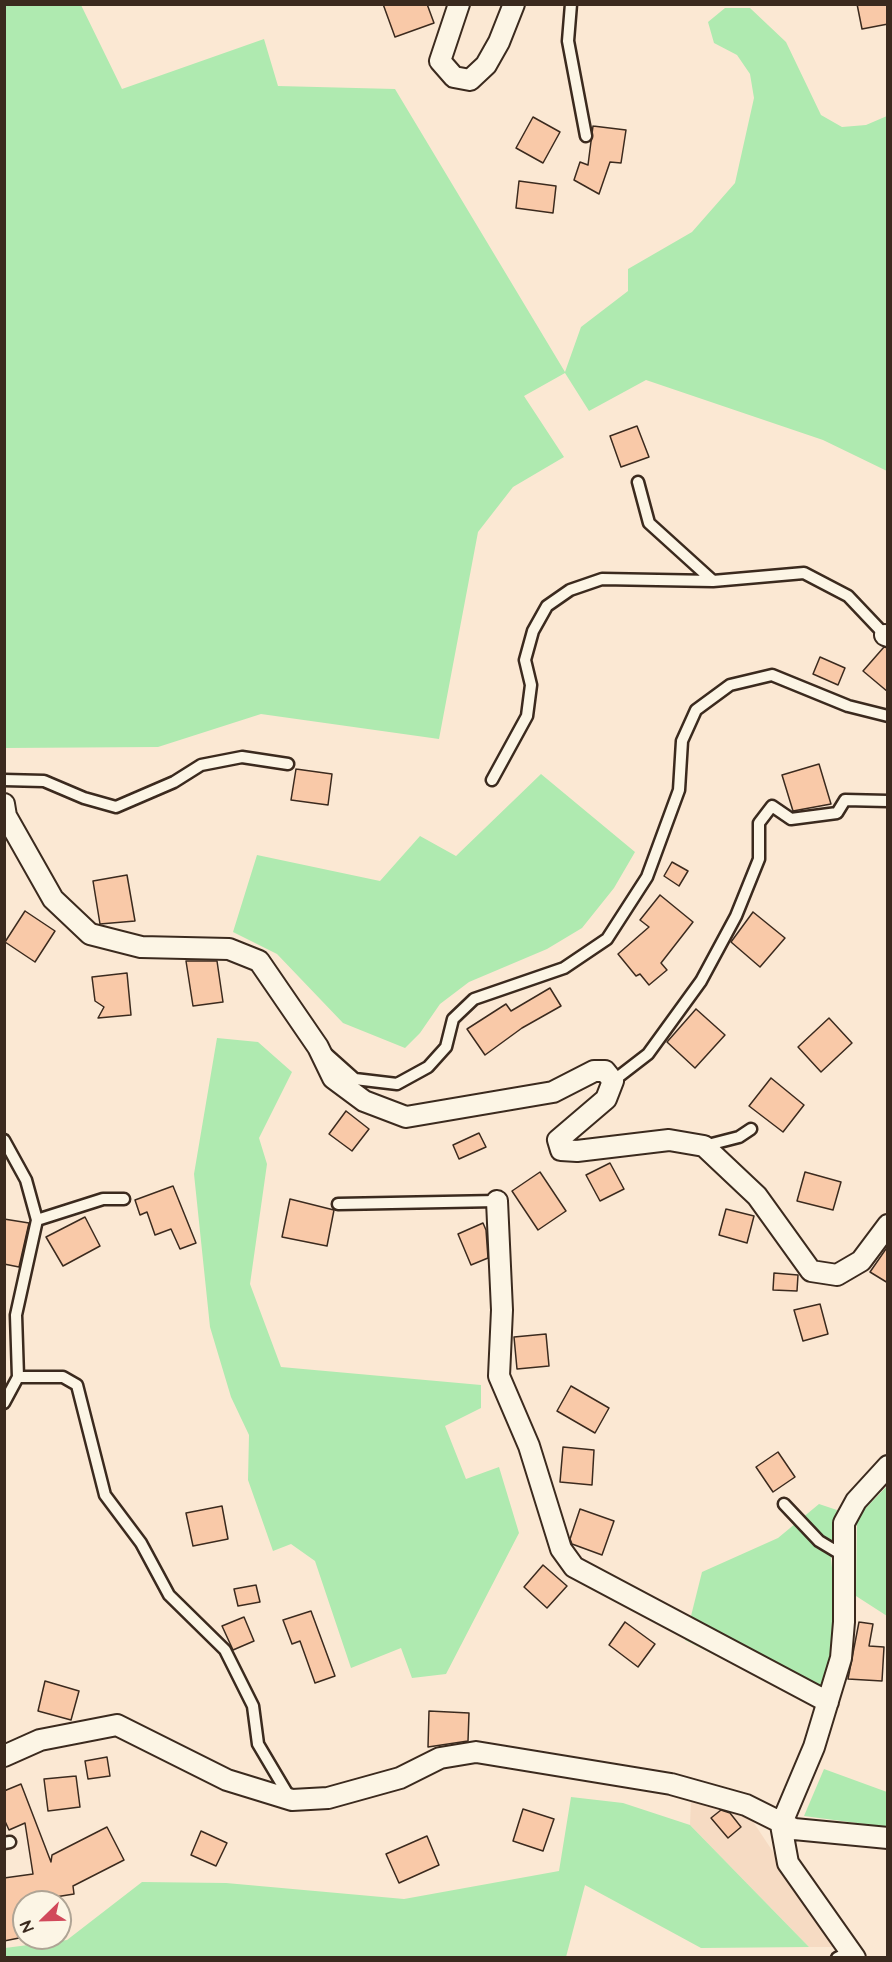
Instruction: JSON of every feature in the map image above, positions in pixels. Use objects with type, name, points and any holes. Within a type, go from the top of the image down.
[{"type":"street","points":[[459,4],[440,61],[454,77],[470,80],[486,65],[499,42],[514,4]]},
{"type":"street","points":[[4,804],[6,816],[53,899],[90,934],[141,947],[229,949],[259,961],[318,1047],[333,1078],[364,1101],[406,1117],[553,1092],[594,1071],[604,1071],[613,1082],[606,1099],[558,1140],[561,1150],[577,1151],[669,1140],[704,1146],[757,1196],[811,1270],[837,1275],[861,1261],[888,1225]]},
{"type":"street","points":[[497,1202],[502,1311],[499,1376],[529,1446],[561,1549],[574,1567],[828,1702]]},
{"type":"street","points":[[847,1956],[788,1863],[781,1825],[801,1782],[841,1658],[844,1622],[844,1523],[849,1512],[888,1466]]},
{"type":"street","points":[[4,1756],[40,1740],[117,1725],[227,1780],[292,1800],[328,1798],[400,1778],[440,1758],[476,1752],[671,1784],[746,1805],[781,1825],[794,1829],[888,1838]]},
{"type":"lane","points":[[571,4],[568,41],[586,136]]},
{"type":"lane","points":[[638,482],[649,523],[713,581]]},
{"type":"lane","points":[[492,780],[527,716],[531,685],[525,660],[532,631],[547,606],[570,590],[602,579],[713,581],[804,573],[848,596],[886,635]]},
{"type":"lane","points":[[318,1047],[355,1079],[397,1084],[428,1067],[446,1047],[453,1019],[474,999],[564,968],[606,939],[647,877],[679,790],[682,741],[696,710],[730,685],[772,675],[849,706],[888,716]]},
{"type":"lane","points":[[4,780],[44,781],[84,798],[116,807],[174,782],[201,765],[242,757],[288,764]]},
{"type":"lane","points":[[613,1082],[648,1054],[701,981],[736,916],[759,859],[759,823],[772,806],[791,819],[837,813],[845,800],[888,801]]},
{"type":"lane","points":[[704,1146],[739,1137],[751,1129]]},
{"type":"lane","points":[[4,1140],[26,1180],[37,1220],[16,1315],[18,1377],[4,1403]]},
{"type":"lane","points":[[37,1220],[103,1199],[124,1199]]},
{"type":"lane","points":[[338,1204],[497,1202]]},
{"type":"lane","points":[[18,1377],[63,1377],[77,1385],[105,1495],[141,1543],[169,1594],[225,1650],[253,1706],[258,1744],[292,1800]]},
{"type":"lane","points":[[784,1504],[819,1541],[844,1556]]},
{"type":"shaded area","points":[[691,1799],[746,1811],[836,1947],[809,1947],[690,1825]]},
{"type":"green space","points":[[5,5],[81,5],[122,89],[264,39],[278,86],[395,89],[565,372],[581,327],[628,291],[628,269],[692,232],[735,183],[754,98],[750,74],[737,55],[714,43],[708,22],[725,8],[750,8],[786,42],[821,115],[842,127],[866,125],[887,116],[887,471],[823,440],[646,380],[589,411],[565,373],[524,396],[564,457],[513,487],[478,532],[439,739],[261,714],[158,747],[5,748]]},
{"type":"green space","points":[[541,774],[635,852],[614,888],[582,928],[547,949],[469,982],[440,1004],[420,1033],[405,1048],[343,1023],[277,954],[233,932],[257,855],[380,881],[420,836],[456,856]]},
{"type":"green space","points":[[217,1038],[258,1042],[292,1072],[259,1138],[267,1164],[250,1284],[281,1367],[481,1385],[481,1408],[445,1426],[466,1479],[499,1467],[519,1533],[446,1674],[412,1678],[401,1648],[351,1668],[315,1561],[291,1544],[273,1551],[248,1480],[249,1435],[231,1397],[210,1327],[194,1174]]},
{"type":"green space","points":[[887,1486],[887,1616],[856,1596],[857,1517]]},
{"type":"green space","points":[[819,1504],[837,1510],[831,1559],[838,1621],[818,1707],[685,1640],[702,1572],[778,1538]]},
{"type":"green space","points":[[824,1769],[887,1792],[887,1827],[804,1816]]},
{"type":"green space","points":[[571,1797],[623,1803],[690,1825],[809,1947],[701,1948],[585,1885],[566,1957],[5,1957],[5,1948],[12,1947],[12,1950],[72,1950],[72,1936],[142,1882],[226,1883],[404,1899],[559,1871]]},
{"type":"building","points":[[383,4],[427,4],[434,23],[395,37]]},
{"type":"building","points":[[857,4],[888,4],[888,24],[862,29]]},
{"type":"building","points":[[533,117],[560,132],[543,163],[516,148]]},
{"type":"building","points":[[593,126],[626,130],[621,163],[610,162],[599,194],[574,180],[580,162],[588,165]]},
{"type":"building","points":[[519,181],[556,186],[553,213],[516,208]]},
{"type":"building","points":[[637,426],[649,457],[621,467],[610,436]]},
{"type":"building","points":[[884,647],[888,648],[888,692],[863,671]]},
{"type":"building","points":[[820,657],[845,668],[838,685],[813,674]]},
{"type":"building","points":[[819,764],[831,804],[793,811],[782,775]]},
{"type":"building","points":[[296,769],[332,774],[328,805],[291,800]]},
{"type":"building","points":[[672,862],[688,871],[679,886],[664,876]]},
{"type":"building","points":[[127,875],[135,921],[100,924],[93,881]]},
{"type":"building","points":[[660,895],[693,922],[661,963],[667,970],[649,985],[640,974],[636,976],[618,954],[649,927],[640,920]]},
{"type":"building","points":[[25,911],[55,931],[35,962],[5,942]]},
{"type":"building","points":[[753,912],[785,938],[760,967],[731,942]]},
{"type":"building","points":[[186,961],[217,961],[223,1002],[193,1006]]},
{"type":"building","points":[[127,973],[131,1015],[98,1018],[104,1007],[95,1001],[92,977]]},
{"type":"building","points":[[550,988],[561,1006],[522,1028],[485,1055],[467,1029],[506,1004],[511,1011]]},
{"type":"building","points":[[696,1009],[725,1035],[695,1068],[667,1042]]},
{"type":"building","points":[[829,1018],[852,1043],[821,1072],[798,1047]]},
{"type":"building","points":[[771,1078],[804,1105],[783,1132],[749,1106]]},
{"type":"building","points":[[346,1111],[369,1129],[352,1151],[329,1134]]},
{"type":"building","points":[[479,1133],[486,1147],[459,1159],[453,1145]]},
{"type":"building","points":[[610,1163],[624,1189],[600,1201],[586,1175]]},
{"type":"building","points":[[540,1172],[566,1211],[538,1230],[512,1191]]},
{"type":"building","points":[[805,1172],[841,1182],[833,1210],[797,1201]]},
{"type":"building","points":[[173,1186],[196,1243],[180,1249],[171,1229],[155,1235],[147,1212],[140,1215],[135,1200]]},
{"type":"building","points":[[290,1199],[334,1210],[327,1246],[282,1237]]},
{"type":"building","points":[[726,1209],[754,1216],[747,1243],[719,1235]]},
{"type":"building","points":[[85,1217],[100,1246],[63,1266],[46,1237]]},
{"type":"building","points":[[4,1219],[29,1223],[19,1267],[4,1264]]},
{"type":"building","points":[[483,1223],[486,1230],[488,1258],[471,1265],[458,1234]]},
{"type":"building","points":[[888,1246],[888,1283],[870,1272]]},
{"type":"building","points":[[774,1273],[798,1275],[797,1291],[773,1290]]},
{"type":"building","points":[[820,1304],[828,1334],[803,1341],[794,1310]]},
{"type":"building","points":[[546,1334],[549,1366],[517,1369],[514,1337]]},
{"type":"building","points":[[571,1386],[609,1408],[595,1433],[557,1411]]},
{"type":"building","points":[[563,1447],[594,1450],[592,1485],[560,1482]]},
{"type":"building","points":[[778,1452],[795,1477],[773,1492],[756,1467]]},
{"type":"building","points":[[222,1506],[228,1539],[193,1546],[186,1513]]},
{"type":"building","points":[[580,1509],[614,1521],[602,1555],[572,1544],[570,1539]]},
{"type":"building","points":[[543,1565],[567,1586],[547,1608],[524,1587]]},
{"type":"building","points":[[256,1585],[260,1602],[238,1606],[234,1589]]},
{"type":"building","points":[[311,1611],[335,1676],[315,1683],[300,1641],[292,1644],[283,1620]]},
{"type":"building","points":[[244,1617],[254,1641],[233,1650],[222,1626]]},
{"type":"building","points":[[625,1622],[655,1644],[638,1667],[609,1645]]},
{"type":"building","points":[[859,1622],[873,1624],[869,1646],[884,1647],[882,1681],[848,1679]]},
{"type":"building","points":[[45,1681],[79,1691],[71,1720],[38,1711]]},
{"type":"building","points":[[429,1711],[469,1713],[468,1741],[428,1747]]},
{"type":"building","points":[[107,1757],[110,1776],[88,1779],[85,1761]]},
{"type":"building","points":[[76,1776],[80,1807],[48,1811],[44,1779]]},
{"type":"building","points":[[21,1784],[51,1862],[52,1855],[107,1827],[124,1860],[73,1886],[74,1894],[72,1894],[72,1890],[12,1890],[12,1939],[4,1941],[4,1878],[33,1874],[25,1823],[9,1830],[4,1819],[4,1791]]},
{"type":"building","points":[[523,1809],[554,1819],[543,1851],[513,1841]]},
{"type":"building","points":[[721,1810],[730,1813],[741,1827],[728,1838],[711,1818]]},
{"type":"building","points":[[201,1831],[227,1843],[216,1866],[191,1855]]},
{"type":"building","points":[[427,1836],[439,1865],[399,1883],[386,1854]]}]
